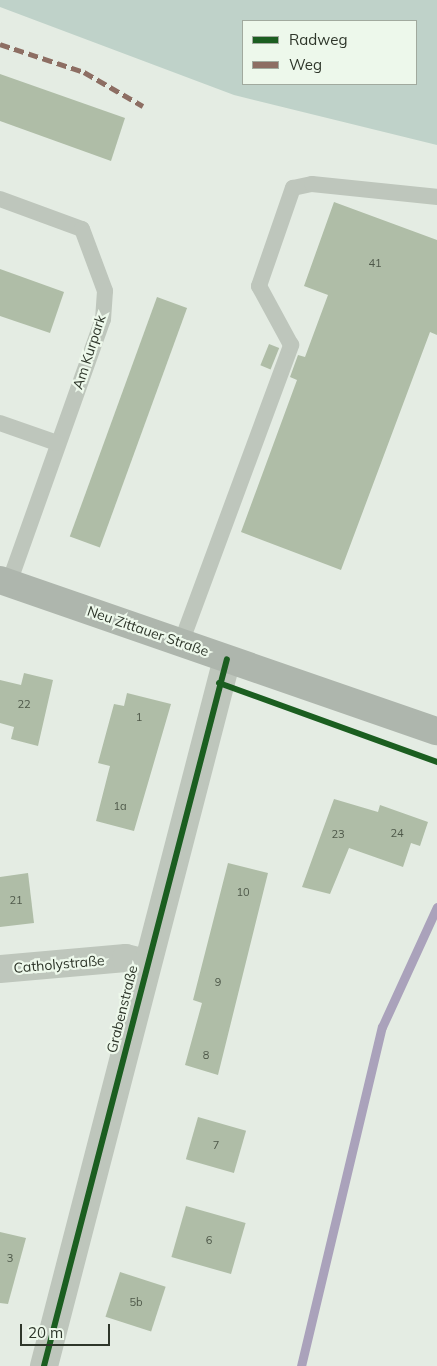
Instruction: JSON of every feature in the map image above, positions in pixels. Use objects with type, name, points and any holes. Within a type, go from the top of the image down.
[{"type":"main road","name":"Neu Zittauer Straße","points":[[4,581],[437,731]]},
{"type":"street","name":"Grabenstraße","points":[[44,1366],[146,963],[228,659]]},
{"type":"street","name":"Catholystraße","points":[[0,969],[126,958],[146,963]]},
{"type":"lane","points":[[181,643],[215,557],[291,345],[259,286],[293,188],[312,184],[437,198]]},
{"type":"lane","name":"Am Kurpark","points":[[0,199],[82,229],[105,291],[103,318],[4,581]]},
{"type":"lane","points":[[0,423],[57,443]]},
{"type":"green space","points":[[0,0],[437,0],[437,145],[234,95],[0,7]]},
{"type":"building","points":[[0,74],[125,118],[111,161],[0,121]]},
{"type":"building","points":[[334,202],[437,240],[437,335],[430,332],[341,570],[241,532],[297,380],[290,377],[298,355],[305,357],[328,295],[304,286]]},
{"type":"building","points":[[0,269],[64,292],[50,333],[0,316]]},
{"type":"building","points":[[157,297],[187,308],[100,548],[70,537]]},
{"type":"building","points":[[269,344],[279,348],[271,369],[260,365]]},
{"type":"building","points":[[24,673],[53,680],[38,746],[11,739],[14,727],[0,723],[0,680],[21,685]]},
{"type":"building","points":[[127,693],[171,704],[134,831],[96,821],[110,766],[98,763],[114,704],[124,706]]},
{"type":"building","points":[[334,799],[378,812],[380,805],[428,822],[420,846],[411,843],[403,867],[349,848],[330,894],[302,887]]},
{"type":"building","points":[[228,863],[268,873],[218,1075],[185,1065],[202,1003],[193,1000]]},
{"type":"building","points":[[28,873],[34,923],[0,927],[0,877]]},
{"type":"building","points":[[198,1117],[246,1131],[234,1173],[186,1159]]},
{"type":"building","points":[[186,1206],[246,1223],[231,1274],[171,1257]]},
{"type":"building","points":[[0,1232],[26,1238],[8,1304],[0,1303]]},
{"type":"building","points":[[120,1272],[166,1287],[151,1332],[105,1317]]},
{"type":"waterway","points":[[301,1366],[382,1027],[437,907]]},
{"type":"marked path","points":[[0,44],[84,72],[143,106]]},
{"type":"cycle path","points":[[44,1366],[227,659]]},
{"type":"cycle path","points":[[219,683],[437,762]]}]
